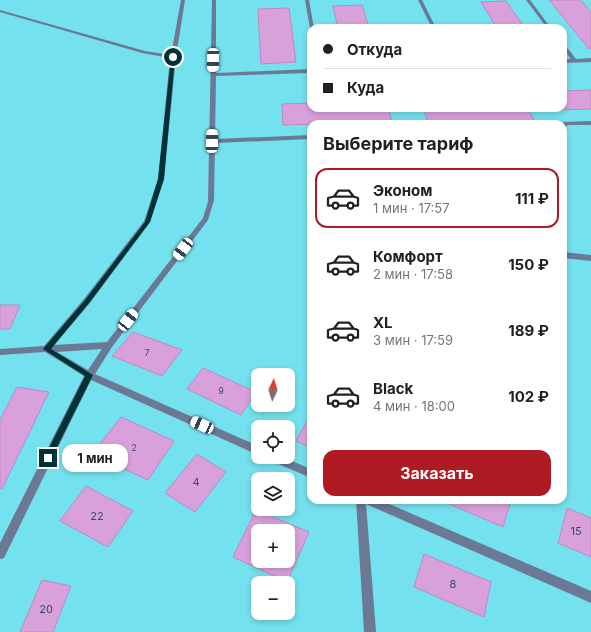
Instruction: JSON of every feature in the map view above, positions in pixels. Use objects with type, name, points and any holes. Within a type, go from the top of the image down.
[{"type":"street","points":[[46,349],[87,301],[147,222],[161,179],[173,57],[182,0]]},
{"type":"street","points":[[0,554],[89,375],[109,345],[206,218],[211,200],[214,0]]},
{"type":"street","points":[[307,0],[311,24]]},
{"type":"street","points":[[420,0],[432,24]]},
{"type":"street","points":[[528,0],[546,24]]},
{"type":"street","points":[[0,11],[144,52],[173,57]]},
{"type":"street","points":[[567,51],[574,61]]},
{"type":"street","points":[[567,61],[591,60]]},
{"type":"street","points":[[213,75],[307,71]]},
{"type":"street","points":[[567,124],[591,123]]},
{"type":"street","points":[[212,141],[307,137]]},
{"type":"street","points":[[567,255],[591,258]]},
{"type":"street","points":[[0,352],[109,345]]},
{"type":"street","points":[[46,349],[89,375],[251,448]]},
{"type":"street","points":[[288,464],[307,472]]},
{"type":"street","points":[[361,504],[370,632]]},
{"type":"street","points":[[378,504],[591,596]]},
{"type":"building","points":[[549,0],[581,0],[591,12],[591,48],[589,49]]},
{"type":"building","points":[[506,1],[522,24],[495,24],[481,2]]},
{"type":"building","points":[[362,5],[368,24],[337,24],[333,6]]},
{"type":"building","points":[[289,8],[296,62],[261,64],[258,9]]},
{"type":"building","points":[[591,90],[591,109],[567,110],[567,91]]},
{"type":"building","points":[[307,103],[307,112],[389,112],[391,120],[307,120],[307,124],[283,125],[282,104]]},
{"type":"building","points":[[424,112],[529,112],[534,120],[428,120]]},
{"type":"building","points":[[0,305],[20,305],[10,329],[0,329]]},
{"type":"building","points":[[133,332],[182,350],[162,376],[112,356]]},
{"type":"building","points":[[203,368],[251,390],[251,400],[241,415],[187,389]]},
{"type":"building","points":[[17,387],[49,392],[2,489],[0,488],[0,420]]},
{"type":"building","points":[[121,417],[174,441],[148,480],[92,454]]},
{"type":"building","points":[[307,421],[307,446],[296,441]]},
{"type":"building","points":[[197,454],[226,472],[195,512],[165,493]]},
{"type":"building","points":[[86,486],[133,511],[108,547],[60,521]]},
{"type":"building","points":[[449,504],[510,504],[503,527]]},
{"type":"building","points":[[567,508],[591,518],[591,557],[558,543]]},
{"type":"building","points":[[253,516],[270,516],[290,524],[251,524],[251,565],[233,557]]},
{"type":"building","points":[[295,526],[309,532],[295,564]]},
{"type":"building","points":[[424,554],[491,582],[484,617],[414,587]]},
{"type":"building","points":[[257,568],[293,568],[290,576],[274,576]]},
{"type":"building","points":[[42,580],[71,586],[53,632],[20,632]]},
{"type":"route","points":[[48,458],[89,375],[46,349],[87,301],[147,222],[161,179],[173,57]]}]
